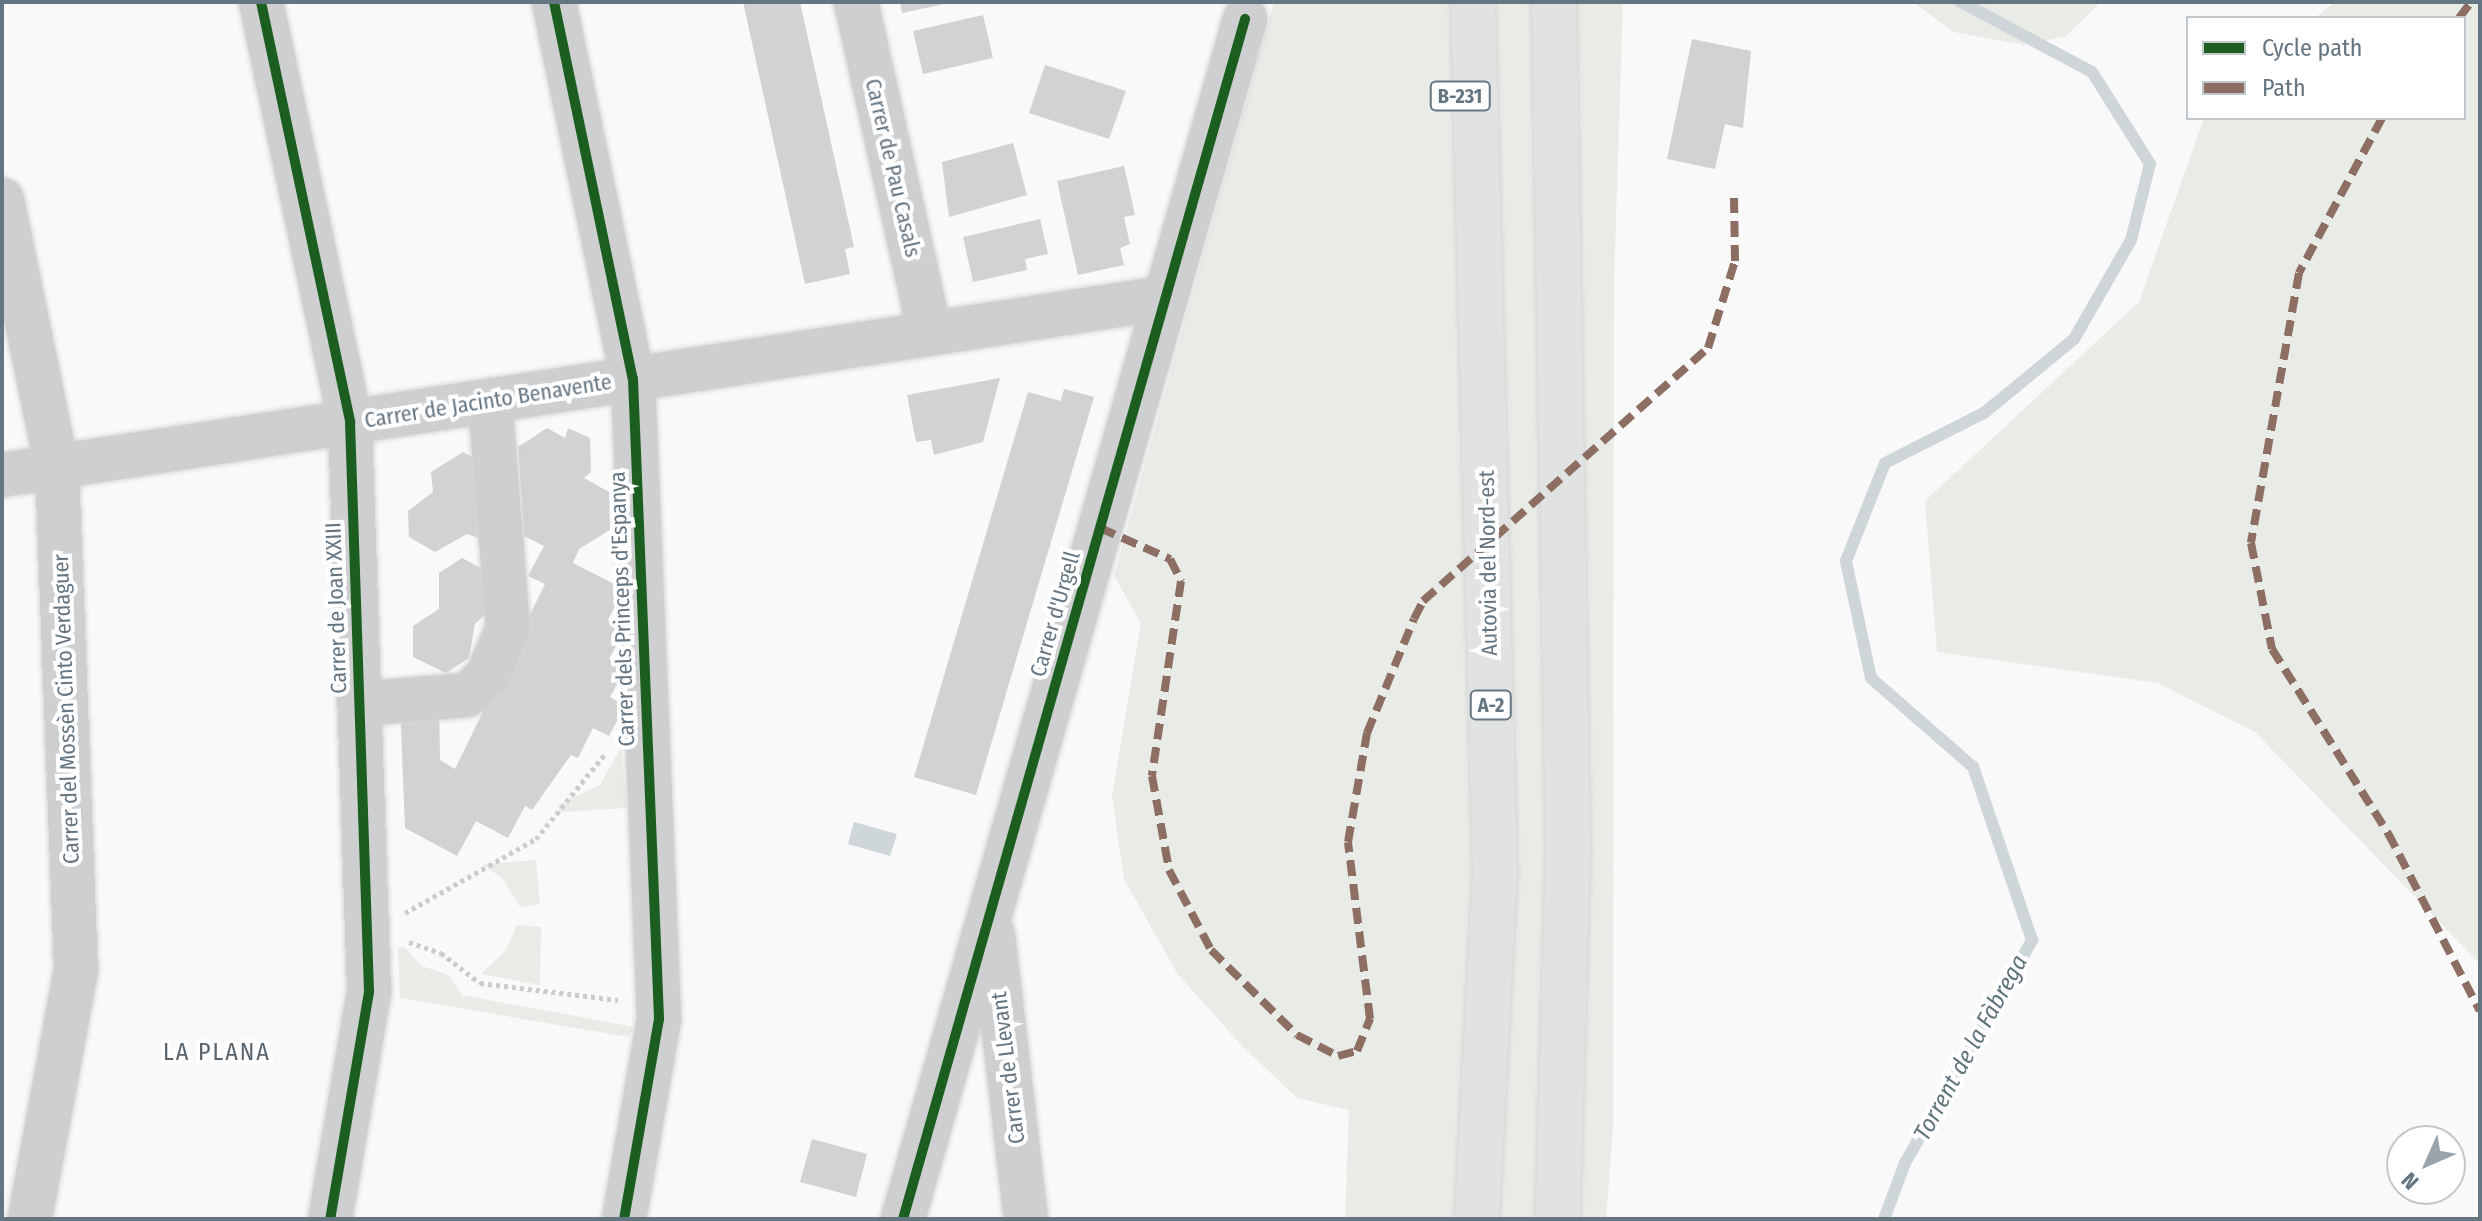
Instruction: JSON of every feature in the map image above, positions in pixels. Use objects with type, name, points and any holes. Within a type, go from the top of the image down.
[{"type":"highway","name":"B-231","points":[[1442,2],[1479,190]]},
{"type":"highway","name":"Autovia del Nord-est","points":[[1473,2],[1495,873],[1477,1219]]},
{"type":"highway","points":[[1557,14],[1568,850],[1558,1219]]},
{"type":"street","name":"Carrer de Joan XXIII","points":[[261,2],[350,422],[369,992],[330,1219]]},
{"type":"street","name":"Carrer dels Princeps d'Espanya","points":[[554,2],[633,379],[658,1001],[624,1219]]},
{"type":"street","name":"Carrer de Pau Casals","points":[[856,2],[930,333]]},
{"type":"street","name":"Carrer d'Urgell","points":[[903,1219],[1245,19]]},
{"type":"street","name":"Carrer del Mossèn Cinto Verdaguer","points":[[2,200],[57,467],[76,970],[30,1219]]},
{"type":"street","name":"Carrer de Jacinto Benavente","points":[[2,475],[1164,298]]},
{"type":"street","points":[[359,704],[467,695],[487,677],[503,640],[511,602],[490,401]]},
{"type":"street","name":"Carrer de Llevant","points":[[991,918],[1026,1219]]},
{"type":"path","points":[[367,927],[454,892],[536,839],[646,703]]},
{"type":"path","points":[[367,927],[441,953],[480,983],[541,995],[658,1001]]},
{"type":"shaded area","points":[[1274,2],[1623,2],[1614,283],[1613,1127],[1606,1219],[1345,1219],[1349,1110],[1297,1098],[1242,1046],[1177,973],[1124,879],[1112,796],[1141,623],[1114,576]]},
{"type":"shaded area","points":[[1913,2],[2098,2],[2098,5],[2066,36],[2024,45],[1954,32]]},
{"type":"shaded area","points":[[2335,2],[2480,2],[2480,964],[2255,732],[2158,683],[1937,652],[1925,501],[2139,302],[2203,120],[2466,120],[2466,16],[2318,16]]},
{"type":"shaded area","points":[[621,747],[627,808],[559,812],[558,805],[600,785]]},
{"type":"shaded area","points":[[854,822],[897,834],[890,856],[848,844]]},
{"type":"shaded area","points":[[536,860],[540,904],[520,907],[503,879],[482,864]]},
{"type":"shaded area","points":[[517,925],[541,927],[540,985],[481,974],[506,950]]},
{"type":"shaded area","points":[[404,947],[422,966],[449,975],[462,995],[634,1027],[629,1037],[400,998],[398,949]]},
{"type":"building","points":[[743,2],[800,2],[854,247],[845,249],[850,274],[805,284]]},
{"type":"building","points":[[900,2],[949,2],[949,3],[902,13]]},
{"type":"building","points":[[983,15],[993,58],[923,74],[913,31]]},
{"type":"building","points":[[1692,39],[1751,51],[1743,128],[1725,124],[1715,169],[1667,159]]},
{"type":"building","points":[[1045,65],[1126,91],[1109,139],[1029,113]]},
{"type":"building","points":[[1013,143],[1027,195],[949,217],[942,162]]},
{"type":"building","points":[[1124,166],[1135,215],[1124,217],[1130,244],[1120,248],[1124,265],[1078,275],[1057,181]]},
{"type":"building","points":[[1040,219],[1048,254],[1025,259],[1027,270],[973,282],[963,237]]},
{"type":"building","points":[[1000,378],[983,442],[934,455],[931,440],[916,442],[907,395]]},
{"type":"building","points":[[1064,389],[1094,397],[976,795],[914,777],[1028,392],[1061,401]]},
{"type":"building","points":[[547,428],[565,438],[568,428],[590,438],[591,472],[584,478],[609,492],[610,530],[579,549],[573,563],[624,589],[608,620],[625,629],[609,659],[627,667],[610,697],[625,706],[609,736],[593,728],[578,758],[571,755],[532,810],[525,806],[508,838],[476,821],[457,856],[405,828],[400,704],[439,702],[440,760],[455,769],[545,584],[528,576],[544,546],[524,536],[518,447]]},
{"type":"building","points":[[463,452],[489,465],[494,544],[467,534],[435,552],[409,537],[408,511],[433,492],[431,472]]},
{"type":"building","points":[[462,558],[496,576],[498,602],[475,624],[469,658],[446,673],[413,657],[413,626],[439,609],[439,573]]},
{"type":"building","points":[[812,1139],[867,1154],[856,1197],[800,1182]]},
{"type":"waterway","name":"Torrent de la Fàbrega","points":[[1884,1219],[1905,1163],[2032,940],[1973,767],[1871,678],[1846,561],[1885,463],[1984,413],[2074,339],[2131,240],[2150,164],[2092,72],[1961,2]]},
{"type":"marked path","points":[[2460,16],[2471,2]]},
{"type":"marked path","points":[[2381,120],[2299,273],[2251,543],[2272,649],[2388,833],[2480,1011]]},
{"type":"marked path","points":[[1100,528],[1170,559],[1181,581],[1152,776],[1169,870],[1211,950],[1297,1035],[1338,1056],[1357,1051],[1370,1019],[1348,842],[1367,733],[1414,619],[1423,601],[1708,348],[1735,261],[1734,198]]},
{"type":"cycle path","points":[[261,2],[350,422],[369,992],[330,1219]]},
{"type":"cycle path","points":[[554,2],[633,379],[659,1019],[624,1219]]},
{"type":"cycle path","points":[[903,1219],[1245,19]]},
{"type":"district","name":"LA PLANA","points":[[217,1053]]}]
